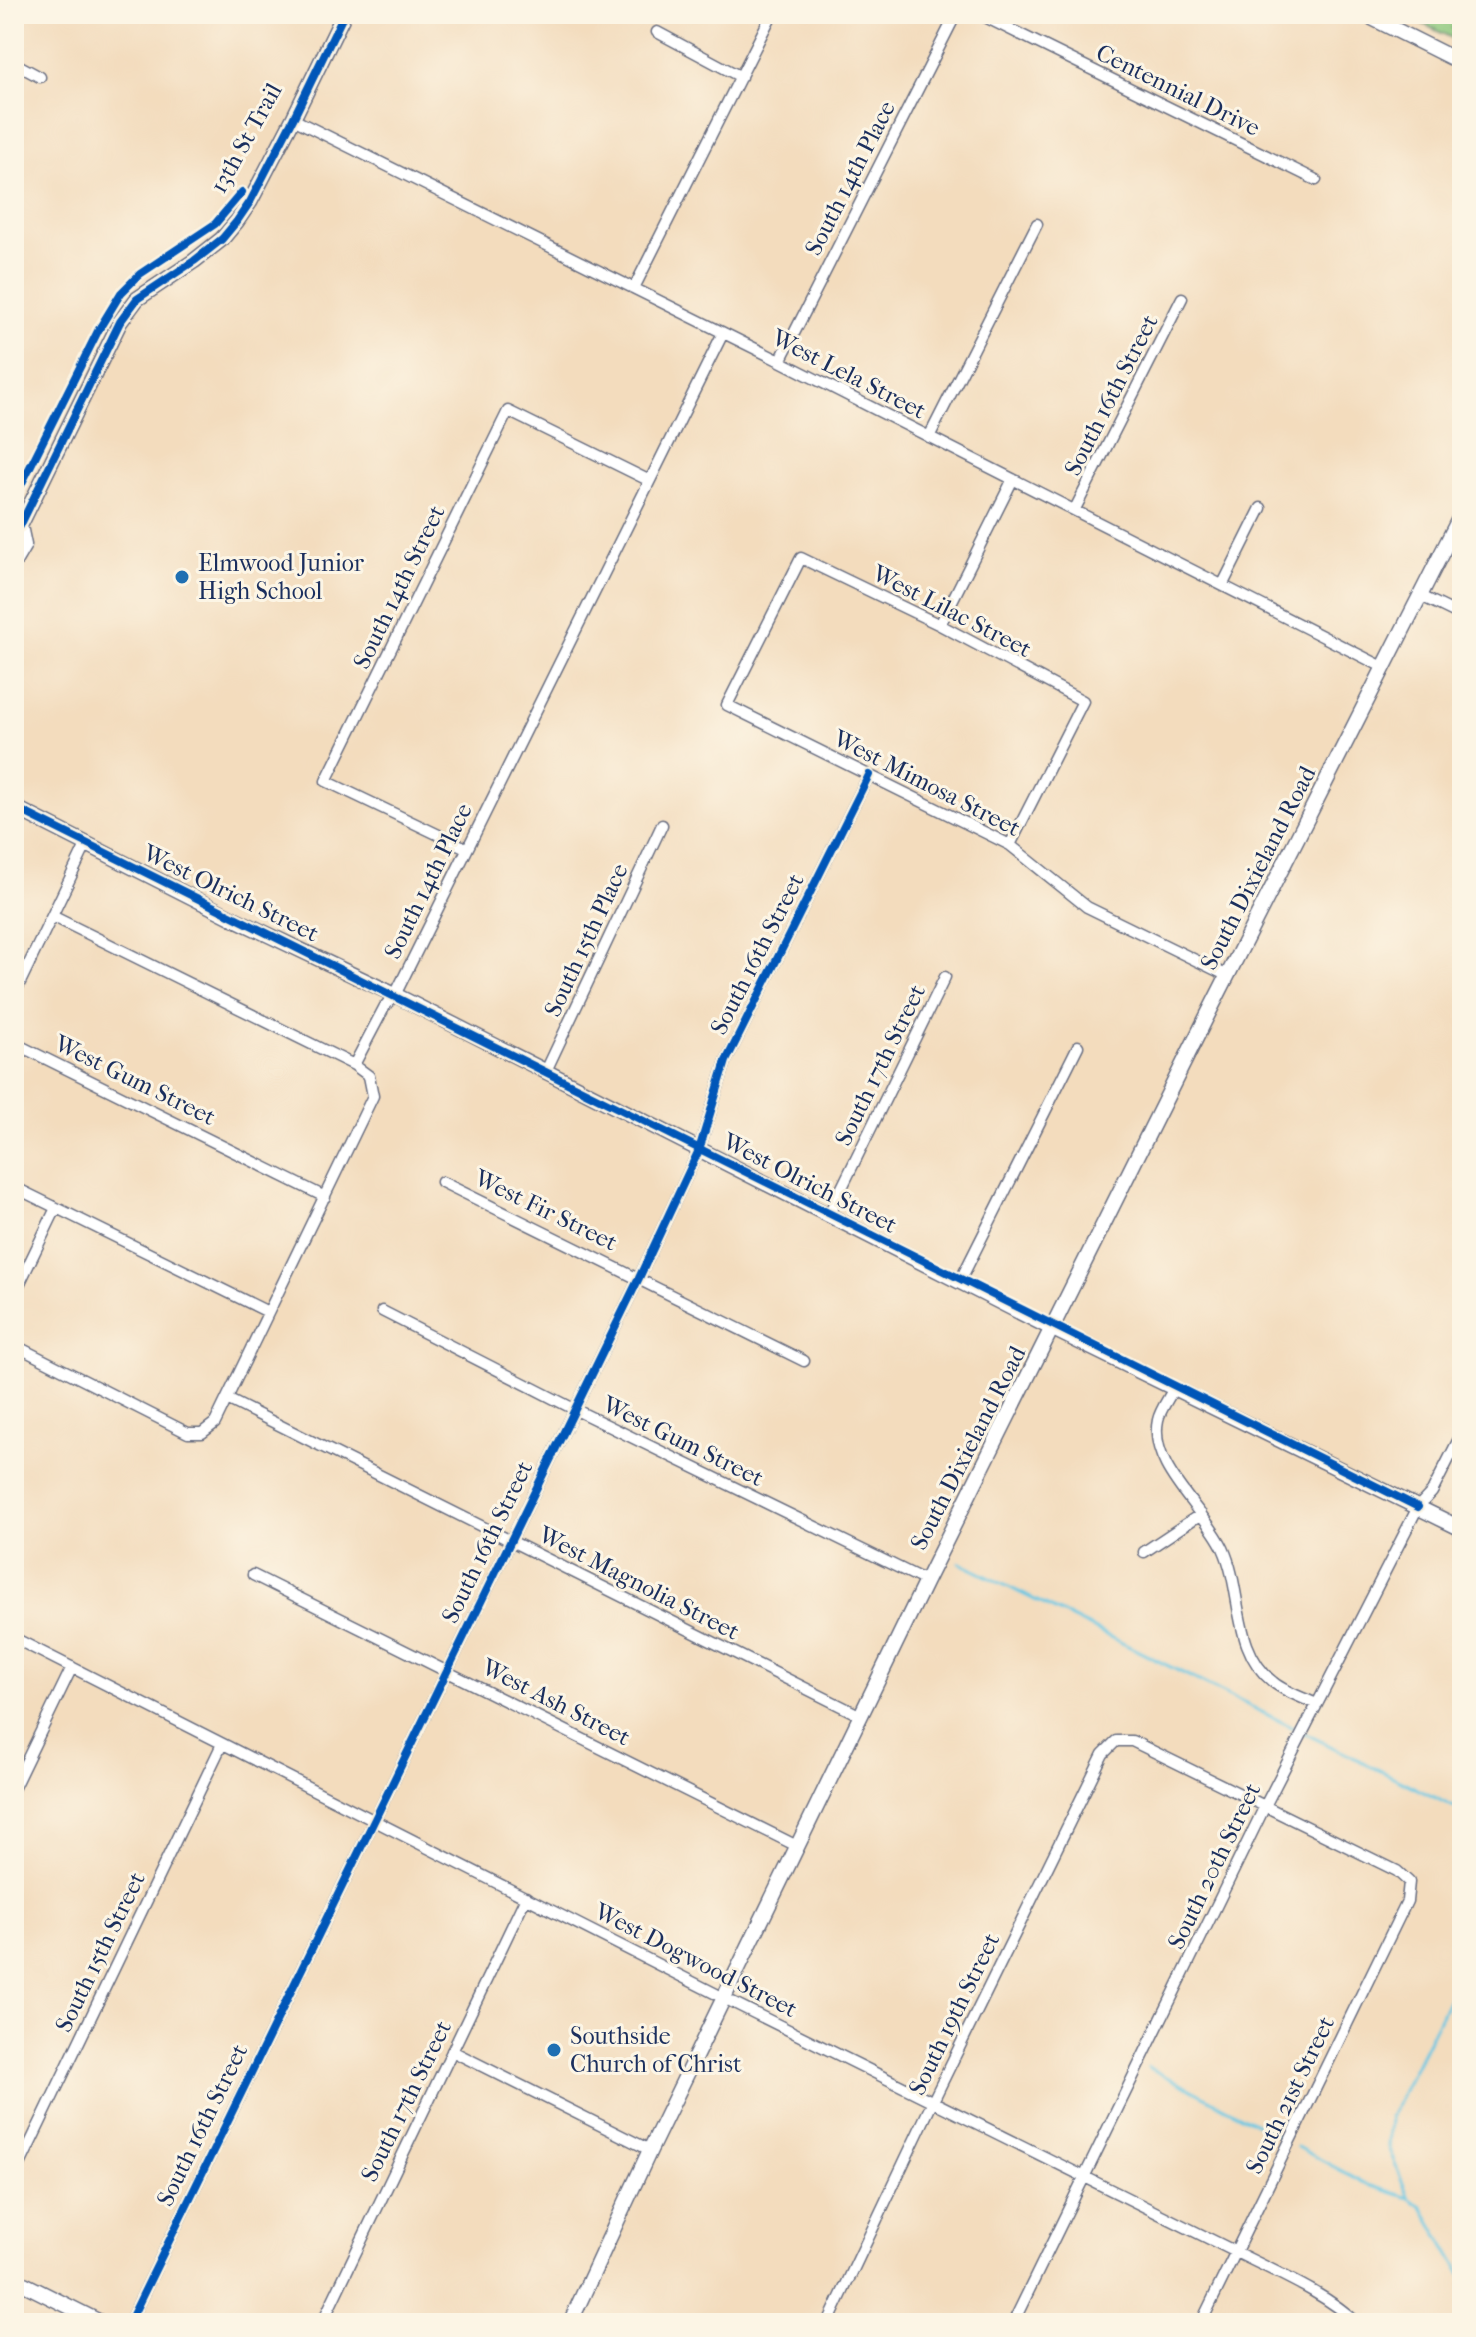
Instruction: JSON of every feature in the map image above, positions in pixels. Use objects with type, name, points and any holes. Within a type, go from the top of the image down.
[{"type":"street","points":[[14,562],[24,545],[17,528],[120,322],[137,299],[203,254],[222,239],[237,221],[293,119],[344,14]]},
{"type":"street","points":[[634,288],[772,14]]},
{"type":"street","name":"South 14th Place","points":[[780,361],[956,14]]},
{"type":"street","name":"Centennial Drive","points":[[979,14],[1316,180]]},
{"type":"street","points":[[1364,14],[1462,63]]},
{"type":"street","points":[[657,32],[741,77]]},
{"type":"street","points":[[14,63],[40,77]]},
{"type":"street","name":"West Lela Street","points":[[293,119],[1075,509],[1385,668]]},
{"type":"street","points":[[929,437],[1037,224]]},
{"type":"street","name":"South 16th Street","points":[[1075,509],[1182,298]]},
{"type":"street","name":"South 14th Place","points":[[354,1065],[385,1006],[395,995],[723,333]]},
{"type":"street","name":"South 14th Street","points":[[466,848],[326,781],[508,411],[648,480]]},
{"type":"street","points":[[940,625],[1013,479]]},
{"type":"street","points":[[1223,584],[1261,508]]},
{"type":"street","name":"South Dixieland Road","points":[[570,2323],[650,2150],[926,1581],[1462,513]]},
{"type":"street","name":"West Lilac Street","points":[[727,705],[801,558],[940,625],[1083,701],[1010,845]]},
{"type":"street","points":[[1421,596],[1462,616]]},
{"type":"street","name":"West Mimosa Street","points":[[727,705],[1010,845],[1087,907],[1228,976]]},
{"type":"street","name":"South 16th Street","points":[[129,2323],[639,1278],[699,1150],[726,1061],[869,775]]},
{"type":"street","name":"West Olrich Street","points":[[14,807],[233,918],[395,995],[1053,1329],[1462,1529]]},
{"type":"street","name":"South 15th Place","points":[[545,1073],[662,825]]},
{"type":"street","points":[[14,995],[87,843]]},
{"type":"street","points":[[14,1345],[181,1430],[197,1434],[211,1428],[373,1096],[369,1076],[354,1065],[52,916]]},
{"type":"street","name":"South 17th Street","points":[[829,1214],[945,977]]},
{"type":"street","name":"West Gum Street","points":[[14,1043],[325,1197]]},
{"type":"street","points":[[960,1281],[1078,1046]]},
{"type":"street","name":"West Fir Street","points":[[442,1182],[804,1361]]},
{"type":"street","points":[[14,1187],[268,1312]]},
{"type":"street","points":[[14,1295],[56,1208]]},
{"type":"street","name":"West Gum Street","points":[[382,1311],[574,1409],[926,1581]]},
{"type":"street","points":[[1174,1388],[1158,1419],[1157,1441],[1164,1463],[1223,1547],[1251,1656],[1274,1684],[1317,1704]]},
{"type":"street","name":"West Magnolia Street","points":[[227,1399],[861,1716]]},
{"type":"street","name":"South 20th Street","points":[[1013,2323],[1265,1806],[1418,1507],[1433,1490],[1462,1433]]},
{"type":"street","points":[[1144,1552],[1201,1514]]},
{"type":"street","name":"West Ash Street","points":[[253,1575],[797,1846]]},
{"type":"street","name":"West Dogwood Street","points":[[14,1638],[724,1998],[1236,2252],[1295,2283],[1357,2323]]},
{"type":"street","points":[[14,1787],[72,1667]]},
{"type":"street","name":"South 19th Street","points":[[828,2323],[1103,1754],[1116,1741],[1132,1741],[1265,1806]]},
{"type":"street","name":"South 15th Street","points":[[14,2177],[222,1744]]},
{"type":"street","name":"South 21st Street","points":[[1201,2323],[1407,1901],[1409,1882],[1397,1871],[1265,1806]]},
{"type":"street","name":"South 17th Street","points":[[322,2323],[526,1897]]},
{"type":"street","points":[[452,2051],[650,2150]]},
{"type":"street","points":[[14,2279],[102,2323]]},
{"type":"green space","points":[[1421,14],[1462,14],[1462,43],[1419,22]]},
{"type":"waterway","points":[[960,1563],[1462,1811]]},
{"type":"waterway","points":[[1462,1973],[1390,2117],[1388,2147],[1409,2198],[1422,2207],[1462,2275]]},
{"type":"waterway","points":[[1148,2067],[1283,2138]]},
{"type":"waterway","points":[[1297,2147],[1368,2185],[1409,2198]]},
{"type":"cycle path","points":[[14,530],[20,526],[120,322],[137,299],[194,261],[222,239],[237,221],[293,119],[344,14]]},
{"type":"cycle path","name":"13th St Trail","points":[[14,499],[99,329],[121,293],[140,274],[215,224],[242,192]]},
{"type":"cycle path","points":[[129,2323],[639,1278],[699,1150],[726,1061],[869,775]]},
{"type":"cycle path","points":[[14,807],[1418,1507]]},
{"type":"place","name":"Elmwood Junior High School","points":[[182,577]]},
{"type":"place","name":"Southside Church of Christ","points":[[554,2050]]}]
